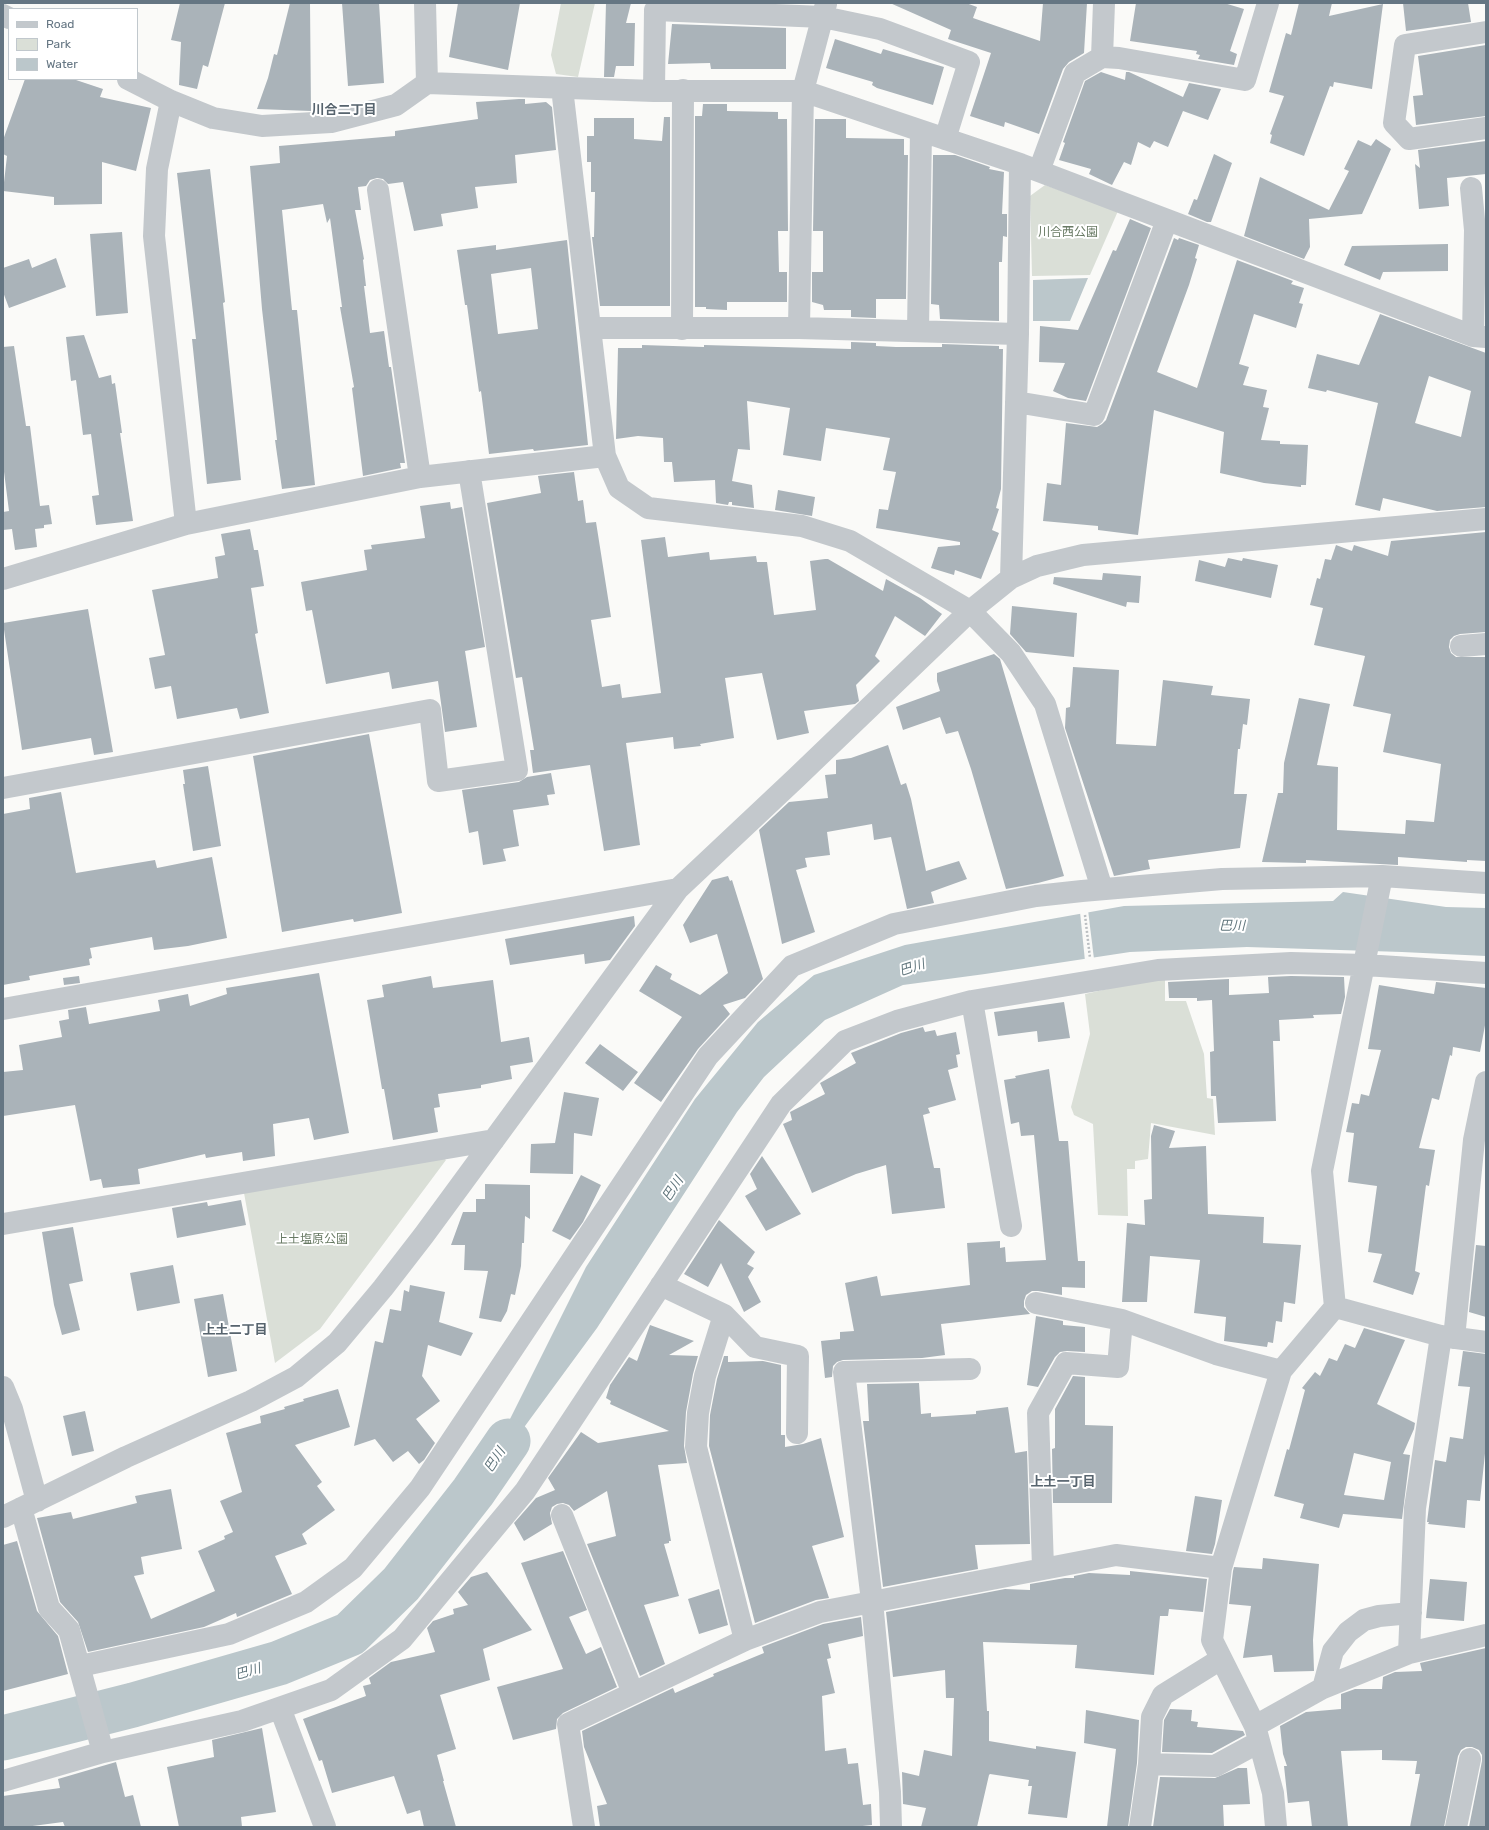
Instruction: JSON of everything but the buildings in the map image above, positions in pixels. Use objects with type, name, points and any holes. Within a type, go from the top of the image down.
[{"type":"street","points":[[425,3],[427,83]]},
{"type":"street","points":[[1102,57],[1104,3]]},
{"type":"street","points":[[1011,578],[1018,334],[1029,168],[1076,73],[1102,57],[1119,58],[1245,80],[1268,3]]},
{"type":"street","points":[[654,91],[655,10],[825,10],[969,62],[945,139]]},
{"type":"street","points":[[799,328],[803,91],[825,10]]},
{"type":"street","points":[[1486,32],[1405,45],[1394,123],[1409,139],[1486,128]]},
{"type":"street","points":[[130,80],[213,118],[262,126],[331,122],[396,106],[427,83],[654,91],[803,91],[1029,168],[1479,336],[1480,230],[1471,188]]},
{"type":"street","points":[[562,88],[605,456],[619,488],[648,508],[802,526],[850,541],[970,611],[1011,653],[1045,704],[1102,889]]},
{"type":"street","points":[[682,329],[683,90]]},
{"type":"street","points":[[171,100],[157,169],[154,236],[186,524]]},
{"type":"street","points":[[918,332],[921,131]]},
{"type":"street","points":[[378,190],[420,477]]},
{"type":"street","points":[[1016,402],[1094,415],[1167,220]]},
{"type":"street","points":[[591,328],[799,328],[1018,334]]},
{"type":"street","points":[[3,579],[186,524],[420,477],[605,456]]},
{"type":"street","points":[[3,788],[430,710],[438,781],[517,770],[469,471]]},
{"type":"street","points":[[20,1509],[126,1457],[251,1401],[296,1377],[336,1343],[383,1288],[494,1140],[678,889],[970,611],[1011,578],[1037,566],[1083,555],[1486,519]]},
{"type":"street","points":[[1461,646],[1486,644]]},
{"type":"street","points":[[80,1666],[229,1634],[306,1602],[353,1568],[420,1488],[708,1056],[792,966],[894,924],[1036,896],[1222,879],[1381,880],[1486,884]]},
{"type":"street","points":[[1276,1827],[1273,1793],[1257,1734],[1212,1640],[1222,1568],[1281,1371],[1335,1307],[1322,1171],[1381,880]]},
{"type":"street","points":[[3,1009],[678,889]]},
{"type":"street","points":[[3,1781],[103,1752],[242,1721],[331,1690],[402,1639],[525,1491],[781,1104],[845,1041],[897,1021],[972,1001],[1158,970],[1291,963],[1365,962],[1486,973]]},
{"type":"street","points":[[972,1001],[1011,1226]]},
{"type":"street","points":[[1409,1653],[1416,1508],[1448,1337],[1474,1140],[1486,1082]]},
{"type":"street","points":[[3,1224],[494,1140]]},
{"type":"street","points":[[661,1285],[724,1315],[755,1347],[798,1356],[797,1433]]},
{"type":"street","points":[[1036,1303],[1122,1320],[1216,1354],[1281,1371]]},
{"type":"street","points":[[1335,1307],[1448,1337],[1486,1342]]},
{"type":"street","points":[[724,1315],[705,1376],[698,1414],[696,1447],[745,1640]]},
{"type":"street","points":[[1043,1568],[1038,1414],[1066,1363],[1118,1367],[1122,1320]]},
{"type":"street","points":[[891,1827],[890,1792],[872,1601],[844,1372],[970,1370]]},
{"type":"street","points":[[3,1388],[12,1409],[20,1509],[49,1608],[69,1630],[103,1752]]},
{"type":"street","points":[[562,1515],[633,1693]]},
{"type":"street","points":[[584,1827],[568,1724],[745,1640],[820,1612],[1116,1555],[1222,1568]]},
{"type":"street","points":[[1323,1688],[1332,1651],[1348,1632],[1364,1620],[1379,1616],[1411,1613]]},
{"type":"street","points":[[1150,1764],[1215,1766],[1257,1734],[1323,1688],[1409,1653],[1486,1635]]},
{"type":"street","points":[[1140,1827],[1150,1764],[1152,1716],[1163,1695],[1221,1659]]},
{"type":"street","points":[[280,1708],[325,1827]]},
{"type":"street","points":[[1456,1827],[1470,1759]]},
{"type":"path","points":[[1084,911],[1091,963]]},
{"type":"green space","points":[[561,3],[595,3],[578,77],[556,74],[551,55]]},
{"type":"green space","name":"川合西公園","points":[[1045,185],[1118,211],[1090,275],[1032,276],[1030,196]]},
{"type":"green space","points":[[1165,976],[1165,1001],[1186,1001],[1204,1054],[1207,1098],[1213,1099],[1215,1135],[1151,1123],[1148,1159],[1135,1161],[1135,1169],[1127,1169],[1128,1216],[1098,1215],[1093,1124],[1074,1115],[1071,1107],[1090,1034],[1085,994]]},
{"type":"green space","name":"上土塩原公園","points":[[441,1155],[446,1160],[320,1329],[275,1363],[244,1193]]},
{"type":"water","points":[[1088,278],[1070,321],[1033,321],[1033,280]]},
{"type":"water","points":[[1343,892],[1446,907],[1486,908],[1486,956],[1247,947],[1130,952],[903,985],[825,1020],[764,1077],[737,1112],[597,1328],[467,1505],[586,1267],[695,1099],[758,1022],[814,975],[905,945],[1124,906],[1333,901]]},
{"type":"pier","points":[[1088,910],[1094,959],[1085,961],[1080,912]]},
{"type":"waterway","name":"巴川","points":[[3,1738],[133,1705],[279,1663],[350,1634],[401,1584],[473,1492],[508,1441]]},
{"type":"district","name":"川合二丁目","points":[[344,110]]},
{"type":"district","name":"上土二丁目","points":[[235,1330]]},
{"type":"district","name":"上土一丁目","points":[[1063,1482]]}]
